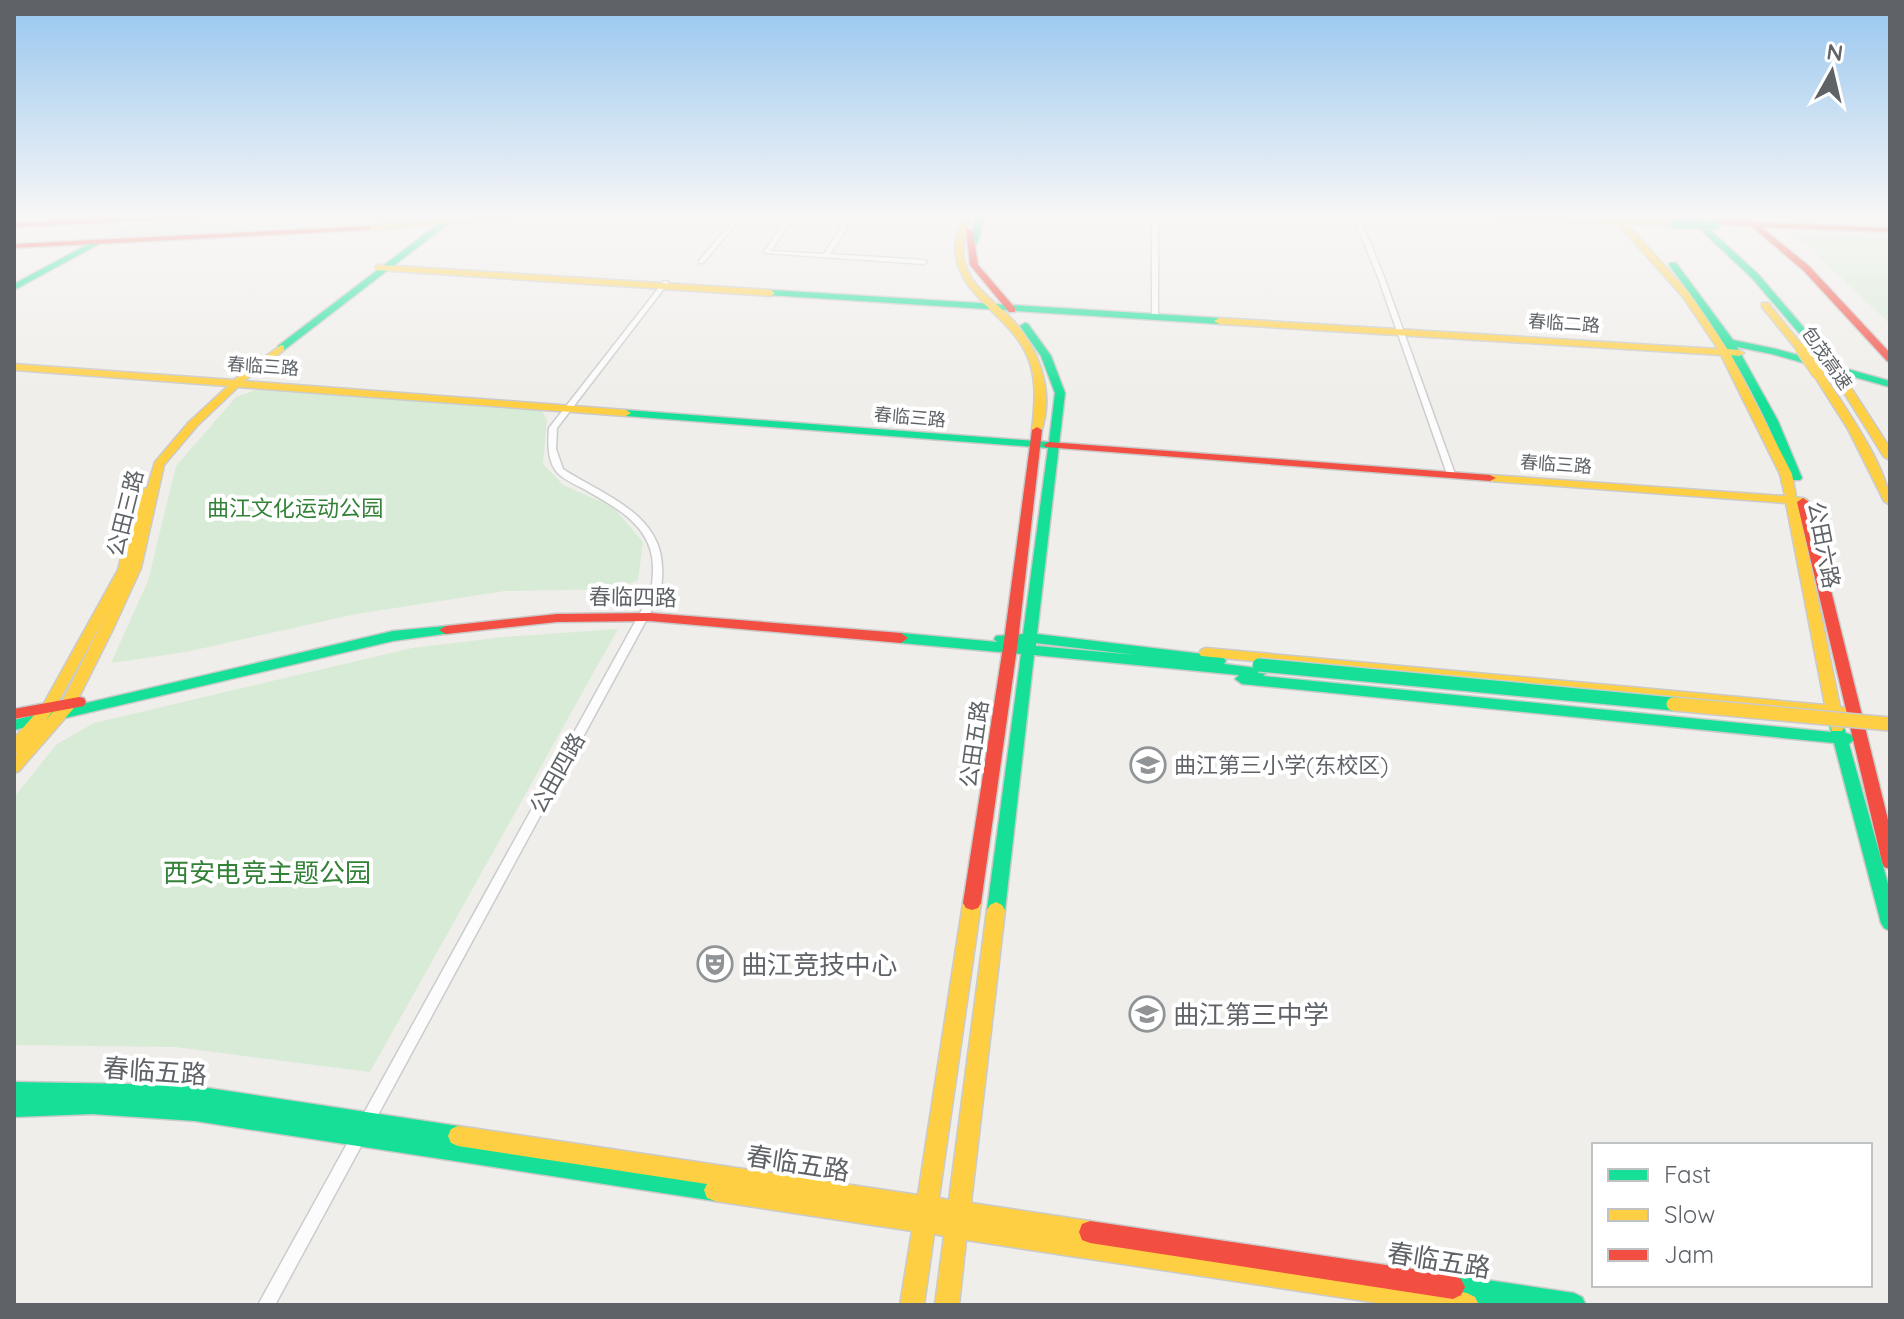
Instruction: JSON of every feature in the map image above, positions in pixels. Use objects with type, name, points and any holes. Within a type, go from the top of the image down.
[{"type":"main road","name":"公田三路","points":[[14,767],[58,710],[135,568],[159,464],[234,380],[369,278]]},
{"type":"main road","name":"春临二路","points":[[564,278],[1757,349],[1798,353],[1843,375],[1886,384]]},
{"type":"main road","name":"公田五路","points":[[912,1305],[1011,644],[1044,442],[1060,393],[1046,356],[999,304],[968,278]]},
{"type":"main road","name":"公田五路","points":[[985,278],[999,304]]},
{"type":"main road","name":"公田六路","points":[[1672,278],[1732,349],[1788,454],[1833,711],[1890,923]]},
{"type":"main road","name":"包茂高速","points":[[1743,278],[1798,353],[1818,374],[1853,429],[1890,501]]},
{"type":"main road","name":"包茂高速","points":[[1756,278],[1826,359],[1890,457]]},
{"type":"main road","points":[[1815,278],[1890,359]]},
{"type":"main road","points":[[1820,278],[1890,350]]},
{"type":"main road","name":"春临三路","points":[[14,364],[1797,496]]},
{"type":"main road","name":"公田五路","points":[[947,1305],[1031,645],[1044,442]]},
{"type":"main road","name":"公田六路","points":[[1797,496],[1855,713],[1890,862]]},
{"type":"main road","name":"春临四路","points":[[14,714],[58,710],[393,636],[481,623],[644,613],[1031,645],[1259,669]]},
{"type":"main road","points":[[1167,659],[1251,656],[1855,713]]},
{"type":"main road","points":[[1167,659],[1261,682],[1859,740]]},
{"type":"main road","points":[[1259,669],[1890,724]]},
{"type":"main road","points":[[1259,669],[1890,732]]},
{"type":"main road","name":"春临四路","points":[[14,725],[37,721],[58,710]]},
{"type":"main road","points":[[14,748],[37,721]]},
{"type":"main road","name":"春临五路","points":[[14,1092],[188,1095],[363,1129],[927,1215],[1574,1305]]},
{"type":"main road","name":"春临五路","points":[[14,1107],[64,1102],[135,1104],[363,1129]]},
{"type":"main road","name":"春临五路","points":[[958,1219],[1467,1305]]},
{"type":"street","points":[[1155,278],[1155,313]]},
{"type":"street","points":[[1380,278],[1449,471]]},
{"type":"street","name":"公田四路","points":[[266,1305],[656,593],[659,559],[652,537],[637,515],[559,470],[552,449],[553,428],[568,404],[664,284]]},
{"type":"green space","points":[[1841,278],[1890,278],[1890,324]]},
{"type":"green space","name":"曲江文化运动公园","points":[[261,388],[540,408],[547,419],[543,464],[563,485],[613,507],[643,542],[638,580],[617,589],[505,591],[356,614],[186,652],[111,663],[148,581],[176,466],[236,397]]},
{"type":"green space","name":"西安电竞主题公园","points":[[618,629],[370,1072],[175,1047],[14,1045],[14,797],[57,744],[94,723],[412,648],[504,637]]},
{"type":"traffic: fast","points":[[14,287],[32,278]]},
{"type":"traffic: fast","points":[[281,348],[373,278]]},
{"type":"traffic: fast","points":[[1683,278],[1744,366],[1773,421],[1796,478]]},
{"type":"traffic: fast","points":[[1756,278],[1826,359]]},
{"type":"traffic: fast","points":[[771,293],[1219,321]]},
{"type":"traffic: fast","points":[[996,910],[1060,393],[1046,356],[1025,326]]},
{"type":"traffic: fast","points":[[1733,343],[1890,384]]},
{"type":"traffic: fast","points":[[1826,359],[1843,383]]},
{"type":"traffic: fast","points":[[626,413],[1049,445]]},
{"type":"traffic: fast","points":[[14,725],[393,636],[446,630]]},
{"type":"traffic: fast","points":[[901,638],[1260,672]]},
{"type":"traffic: fast","points":[[1001,639],[1032,638],[1219,661]]},
{"type":"traffic: fast","points":[[1259,665],[1673,704]]},
{"type":"traffic: fast","points":[[1242,679],[1847,739]]},
{"type":"traffic: fast","points":[[1837,727],[1890,923]]},
{"type":"traffic: fast","points":[[14,1092],[188,1095],[458,1136]]},
{"type":"traffic: fast","points":[[14,1107],[92,1104],[195,1111],[715,1190]]},
{"type":"traffic: fast","points":[[1453,1287],[1574,1305]]},
{"type":"traffic: slow","points":[[529,278],[771,293]]},
{"type":"traffic: slow","points":[[967,278],[1018,332],[1030,351],[1040,389],[1037,430]]},
{"type":"traffic: slow","points":[[1670,278],[1722,348],[1786,474],[1837,727]]},
{"type":"traffic: slow","points":[[1765,305],[1800,348]]},
{"type":"traffic: slow","points":[[1219,321],[1739,353]]},
{"type":"traffic: slow","points":[[14,767],[68,705],[107,627],[135,568],[159,464],[193,424],[242,378],[281,348]]},
{"type":"traffic: slow","points":[[1800,348],[1818,374]]},
{"type":"traffic: slow","points":[[14,367],[626,413]]},
{"type":"traffic: slow","points":[[1818,374],[1853,429],[1890,501]]},
{"type":"traffic: slow","points":[[1843,383],[1890,457]]},
{"type":"traffic: slow","points":[[1490,478],[1802,501]]},
{"type":"traffic: slow","points":[[14,748],[48,708],[124,570],[143,491]]},
{"type":"traffic: slow","points":[[1206,653],[1842,712]]},
{"type":"traffic: slow","points":[[1673,704],[1890,724]]},
{"type":"traffic: slow","points":[[912,1305],[972,903]]},
{"type":"traffic: slow","points":[[947,1305],[996,910]]},
{"type":"traffic: slow","points":[[458,1136],[1090,1232]]},
{"type":"traffic: slow","points":[[715,1190],[1467,1305]]},
{"type":"traffic: jam","points":[[985,278],[1012,310]]},
{"type":"traffic: jam","points":[[1815,278],[1890,359]]},
{"type":"traffic: jam","points":[[972,903],[1011,641],[1037,430]]},
{"type":"traffic: jam","points":[[1049,445],[1490,478]]},
{"type":"traffic: jam","points":[[1803,502],[1890,862]]},
{"type":"traffic: jam","points":[[446,630],[557,618],[650,617],[901,638]]},
{"type":"traffic: jam","points":[[14,714],[79,702]]},
{"type":"traffic: jam","points":[[1090,1232],[1453,1287]]},
{"type":"place","name":"曲江第三小学(东校区)","points":[[1148,765]]},
{"type":"place","name":"曲江竞技中心","points":[[715,964]]},
{"type":"place","name":"曲江第三中学","points":[[1147,1014]]}]
